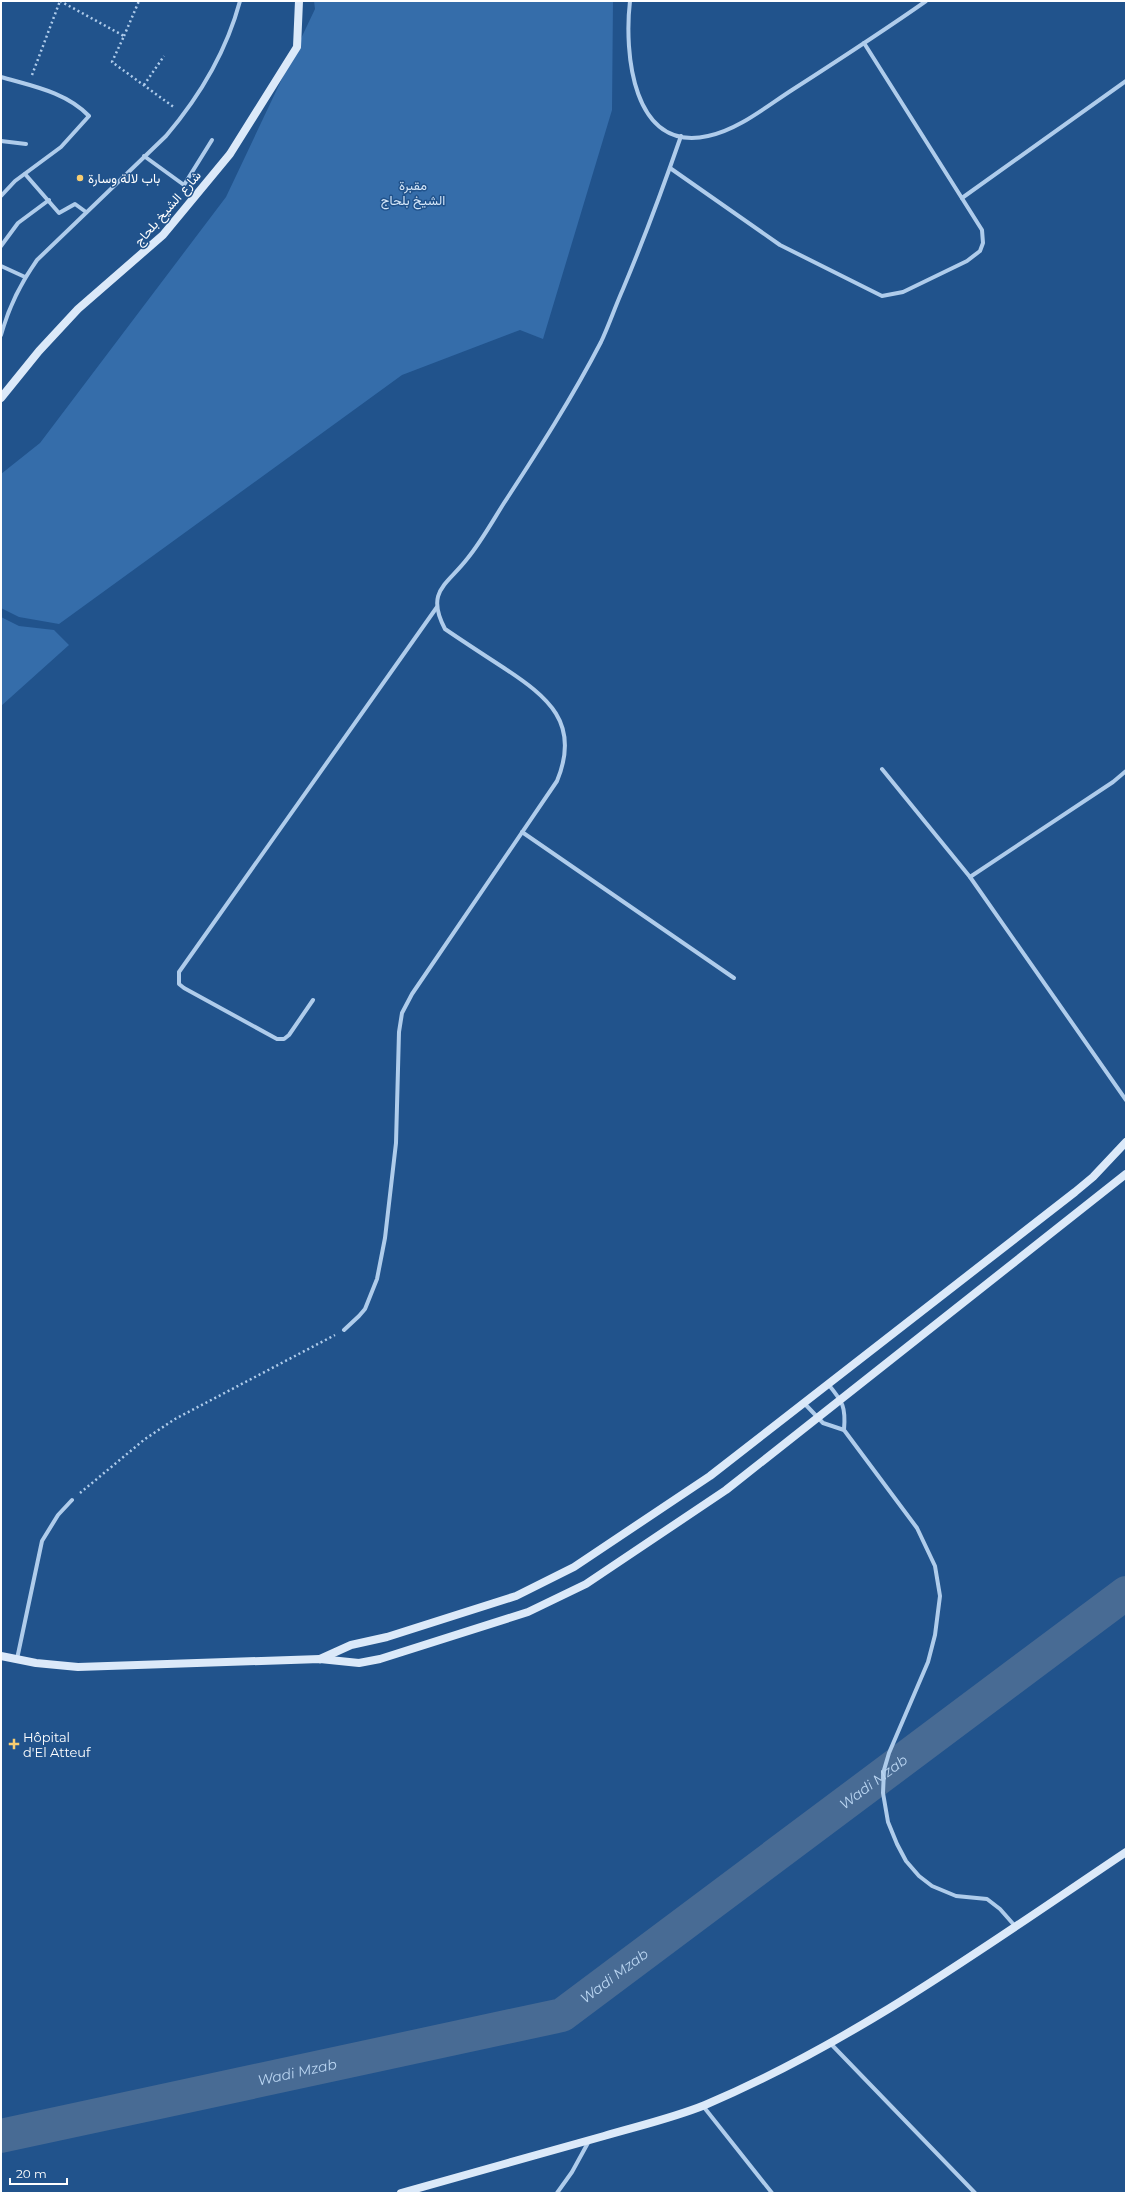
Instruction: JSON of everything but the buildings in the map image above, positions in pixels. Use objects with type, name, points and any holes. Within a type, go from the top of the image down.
[{"type":"main road","name":"شارع الشيخ بلحاج","points":[[1,398],[39,351],[78,309],[163,235],[230,154],[298,47],[299,1]]},
{"type":"main road","points":[[320,1659],[351,1645],[401,1633],[516,1596],[557,1577],[710,1476],[1075,1192],[1093,1177],[1126,1142]]},
{"type":"main road","points":[[1,1656],[50,1665],[78,1666],[320,1659],[359,1663],[380,1659],[528,1612],[567,1595],[604,1573],[726,1490],[818,1419],[1126,1174]]},
{"type":"main road","points":[[401,2193],[703,2106],[753,2083],[830,2043],[952,1968],[1126,1852]]},
{"type":"street","points":[[1,335],[10,305],[25,277],[42,255],[184,115],[214,68],[226,43],[240,1]]},
{"type":"street","points":[[630,1],[628,46],[631,67],[642,106],[653,122],[669,132],[695,138],[722,132],[753,115],[926,1]]},
{"type":"street","points":[[670,168],[780,246],[882,296],[903,292],[967,261],[980,251],[984,243],[982,230],[864,43]]},
{"type":"street","points":[[1,77],[29,85],[67,99],[89,116],[61,147],[15,181],[1,196]]},
{"type":"street","points":[[962,198],[1126,81]]},
{"type":"street","points":[[344,1330],[359,1316],[371,1296],[377,1279],[385,1238],[396,1143],[402,1013],[412,994],[557,781],[563,768],[566,752],[564,732],[556,712],[532,686],[445,629],[438,616],[437,607],[439,593],[446,581],[467,560],[532,460],[566,406],[601,341],[648,229],[681,136]]},
{"type":"street","points":[[144,156],[184,186],[212,140]]},
{"type":"street","points":[[1,141],[26,144]]},
{"type":"street","points":[[25,174],[59,213],[75,204],[86,212]]},
{"type":"street","points":[[1,246],[18,223],[49,200]]},
{"type":"street","points":[[1,266],[25,277]]},
{"type":"street","points":[[313,1000],[289,1035],[284,1039],[277,1039],[184,988],[179,984],[178,977],[179,972],[437,607]]},
{"type":"street","points":[[882,769],[970,877],[1126,1100]]},
{"type":"street","points":[[970,877],[1113,782],[1126,771]]},
{"type":"street","points":[[522,832],[734,978]]},
{"type":"street","points":[[828,1384],[841,1400],[845,1414],[844,1430]]},
{"type":"street","points":[[804,1403],[818,1419],[830,1426],[844,1430],[917,1528],[935,1566],[940,1596],[935,1635],[928,1662],[889,1753],[884,1770],[883,1793],[888,1822],[906,1861],[918,1876],[932,1886],[956,1896],[987,1899],[1000,1909],[1015,1926]]},
{"type":"street","points":[[17,1659],[42,1541],[58,1516],[72,1500]]},
{"type":"street","points":[[830,2043],[975,2193]]},
{"type":"street","points":[[703,2106],[772,2193]]},
{"type":"street","points":[[557,2193],[572,2172],[589,2140]]},
{"type":"path","points":[[29,85],[60,1],[124,36]]},
{"type":"path","points":[[139,1],[112,62],[184,115]]},
{"type":"path","points":[[144,85],[164,56]]},
{"type":"path","points":[[72,1500],[145,1439],[175,1420],[322,1344],[344,1330]]},
{"type":"green space","name":"مقبرة الشيخ بلحاج","points":[[314,1],[613,1],[612,110],[543,339],[520,330],[402,375],[59,624],[19,617],[1,608],[1,474],[40,443],[226,197],[315,9]]},
{"type":"green space","points":[[1,617],[19,626],[54,630],[69,645],[1,706]]},
{"type":"waterway","name":"Wadi Mzab","points":[[1,2136],[562,2015],[1126,1593]]},
{"type":"place","name":"باب لالة وسارة","points":[[80,178]]},
{"type":"place","name":"Hôpital d'El Atteuf","points":[[14,1744]]}]
